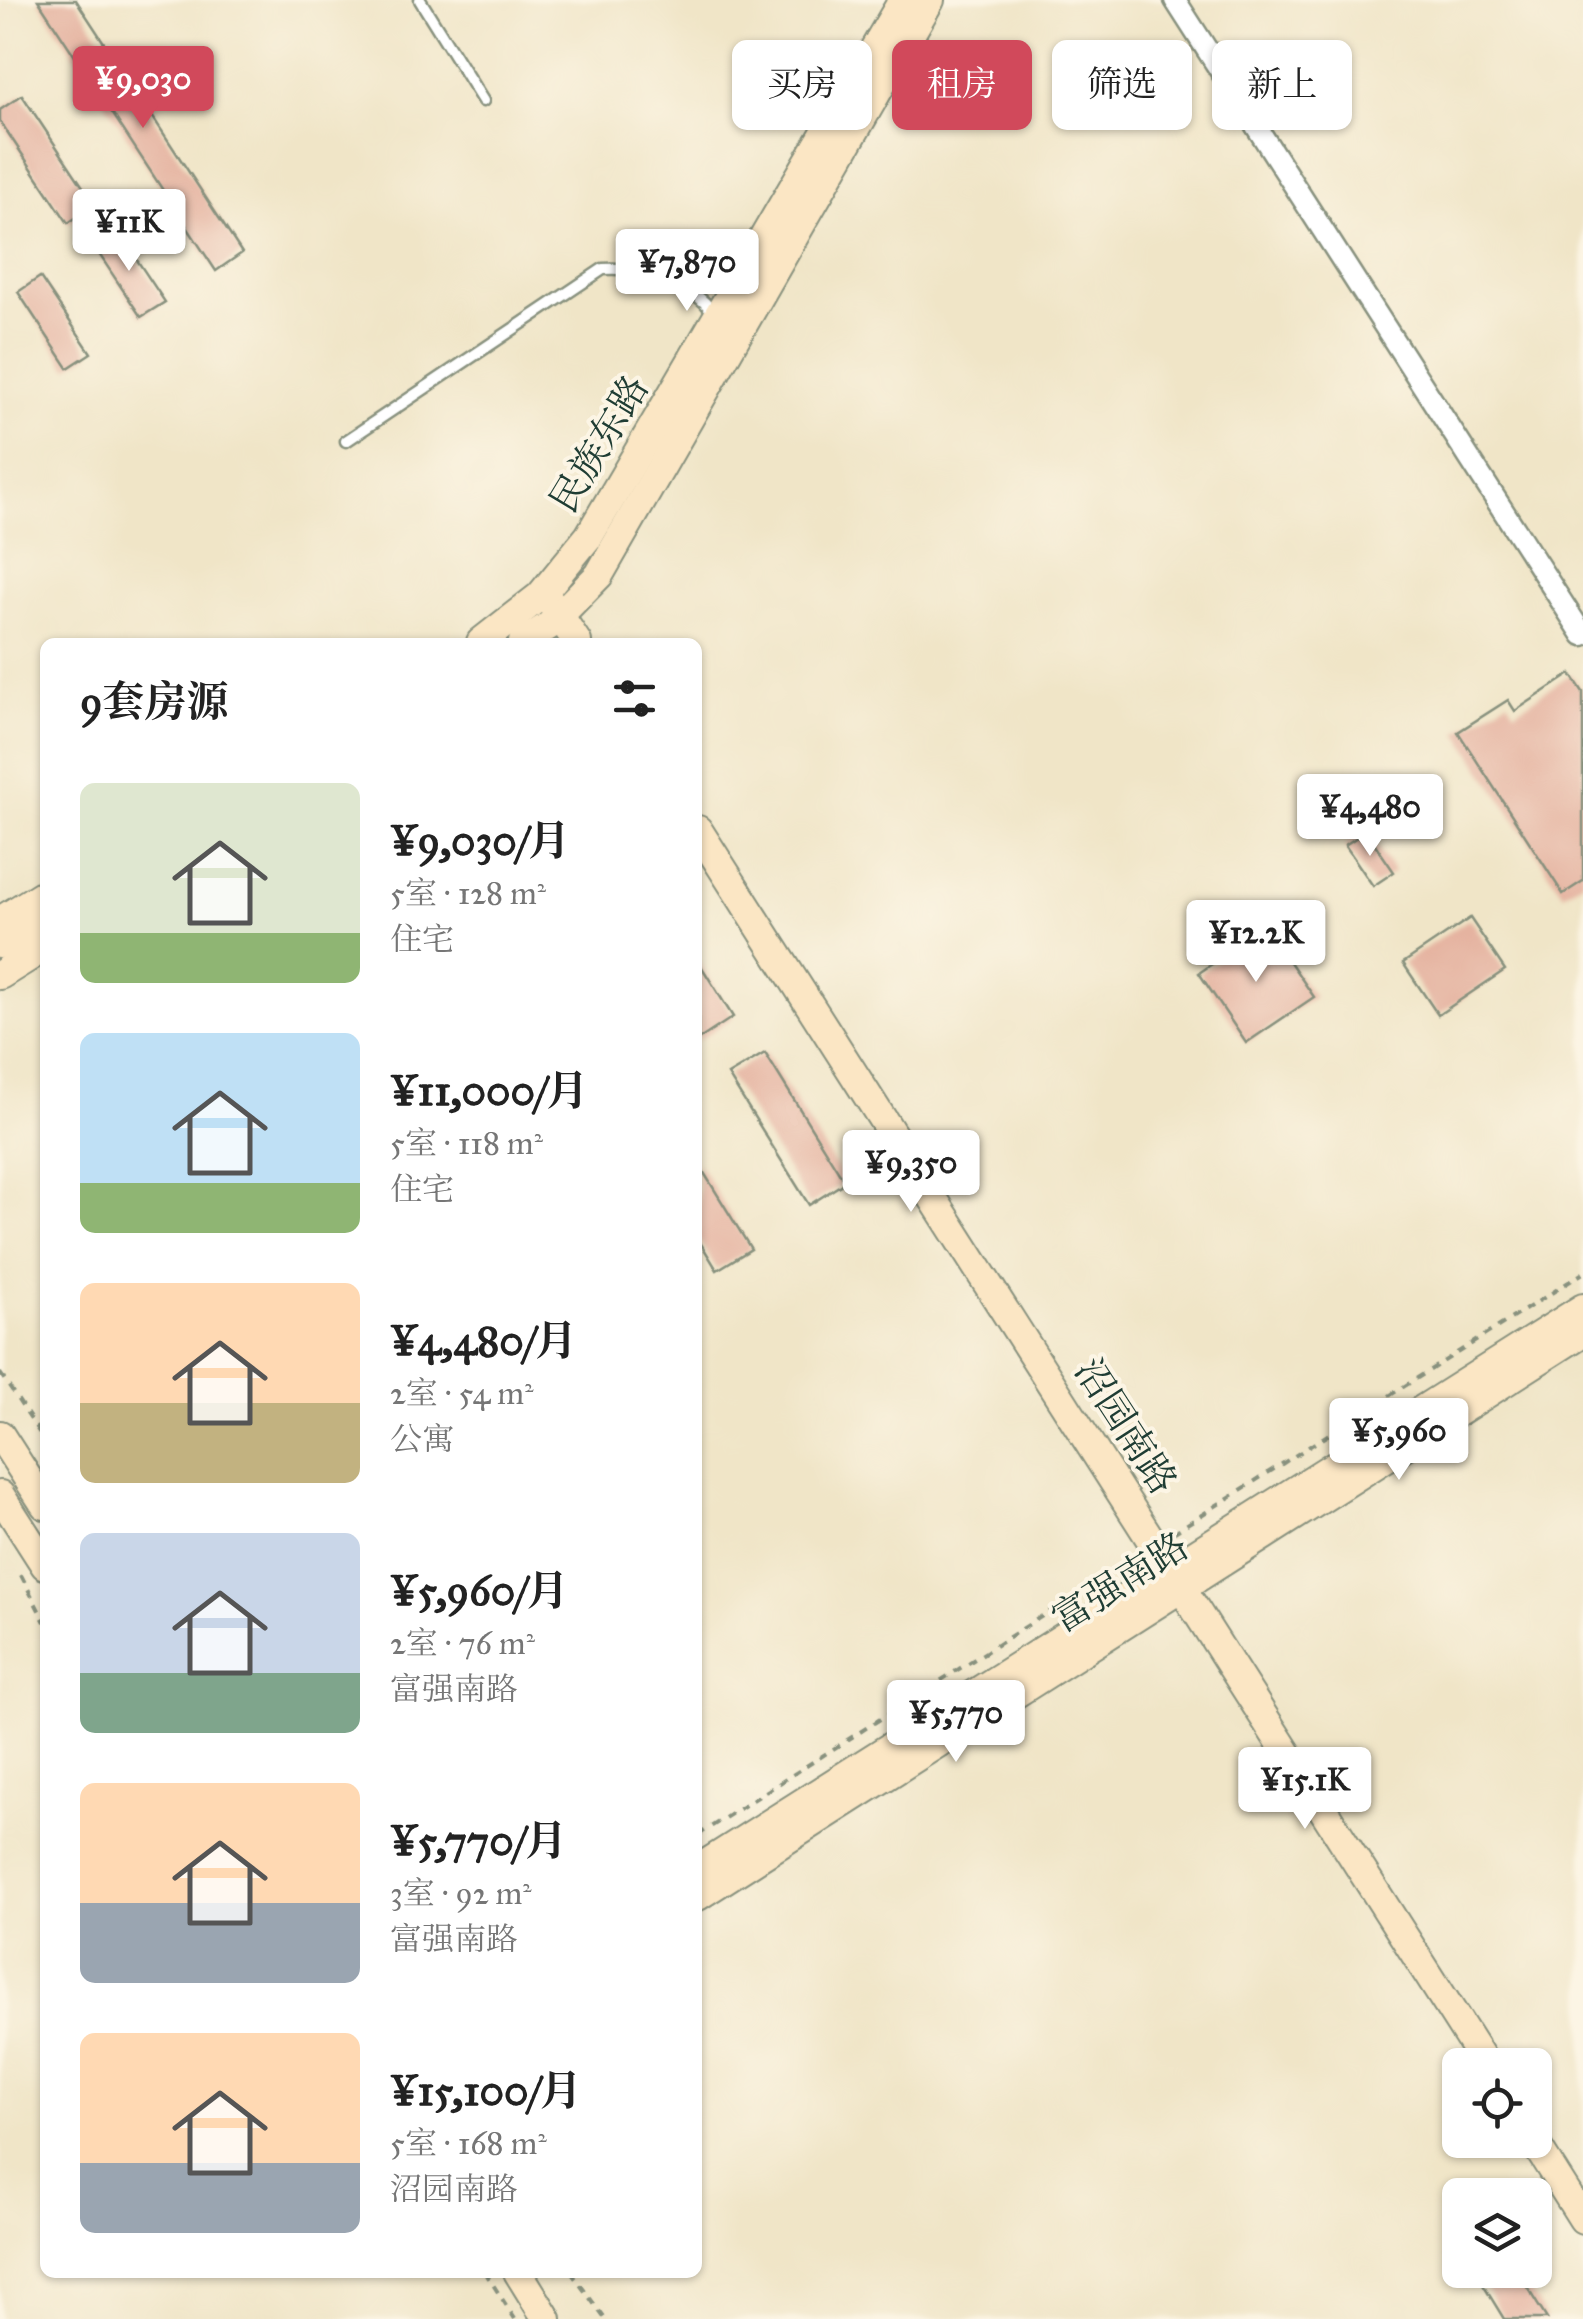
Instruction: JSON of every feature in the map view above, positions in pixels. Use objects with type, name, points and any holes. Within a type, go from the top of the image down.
[{"type":"main road","name":"民族东路","points":[[526,638],[552,603],[904,0]]},
{"type":"main road","name":"民族东路","points":[[488,638],[599,575],[930,0]]},
{"type":"main road","points":[[552,603],[574,638]]},
{"type":"main road","name":"沼园南路","points":[[702,836],[1475,2048]]},
{"type":"main road","points":[[0,921],[40,895]]},
{"type":"main road","points":[[0,944],[40,919]]},
{"type":"main road","points":[[0,975],[40,949]]},
{"type":"main road","name":"富强南路","points":[[702,1893],[1583,1308]]},
{"type":"main road","name":"富强南路","points":[[702,1868],[1583,1332]]},
{"type":"main road","points":[[0,1435],[40,1497]]},
{"type":"main road","points":[[0,1495],[31,1566]]},
{"type":"main road","points":[[1544,2158],[1583,2219]]},
{"type":"main road","points":[[522,2278],[547,2319]]},
{"type":"street","points":[[1175,0],[1583,635]]},
{"type":"lane","points":[[420,0],[483,101]]},
{"type":"lane","points":[[346,440],[603,270],[630,268],[667,276],[701,296],[718,318]]},
{"type":"path","points":[[0,1373],[40,1433]]},
{"type":"path","points":[[31,1566],[40,1602]]},
{"type":"path","points":[[489,2278],[515,2319]]},
{"type":"path","points":[[576,2278],[605,2319]]},
{"type":"building","points":[[38,0],[76,0],[242,253],[216,271]]},
{"type":"building","points":[[22,95],[95,205],[68,223],[0,121],[0,110]]},
{"type":"building","points":[[117,230],[165,302],[141,317],[93,245]]},
{"type":"building","points":[[40,277],[91,353],[68,368],[18,292]]},
{"type":"building","points":[[1571,674],[1583,692],[1583,881],[1563,894],[1458,732],[1508,700],[1515,711]]},
{"type":"building","points":[[1366,831],[1394,872],[1373,886],[1345,845]]},
{"type":"building","points":[[1470,918],[1505,970],[1438,1015],[1403,963]]},
{"type":"building","points":[[1266,927],[1314,997],[1246,1043],[1199,973]]},
{"type":"building","points":[[702,967],[733,1017],[702,1037]]},
{"type":"building","points":[[765,1053],[845,1182],[809,1205],[728,1075]]},
{"type":"building","points":[[702,1169],[751,1249],[717,1270],[702,1246]]},
{"type":"building","points":[[1485,2288],[1527,2288],[1547,2319],[1504,2319]]}]
